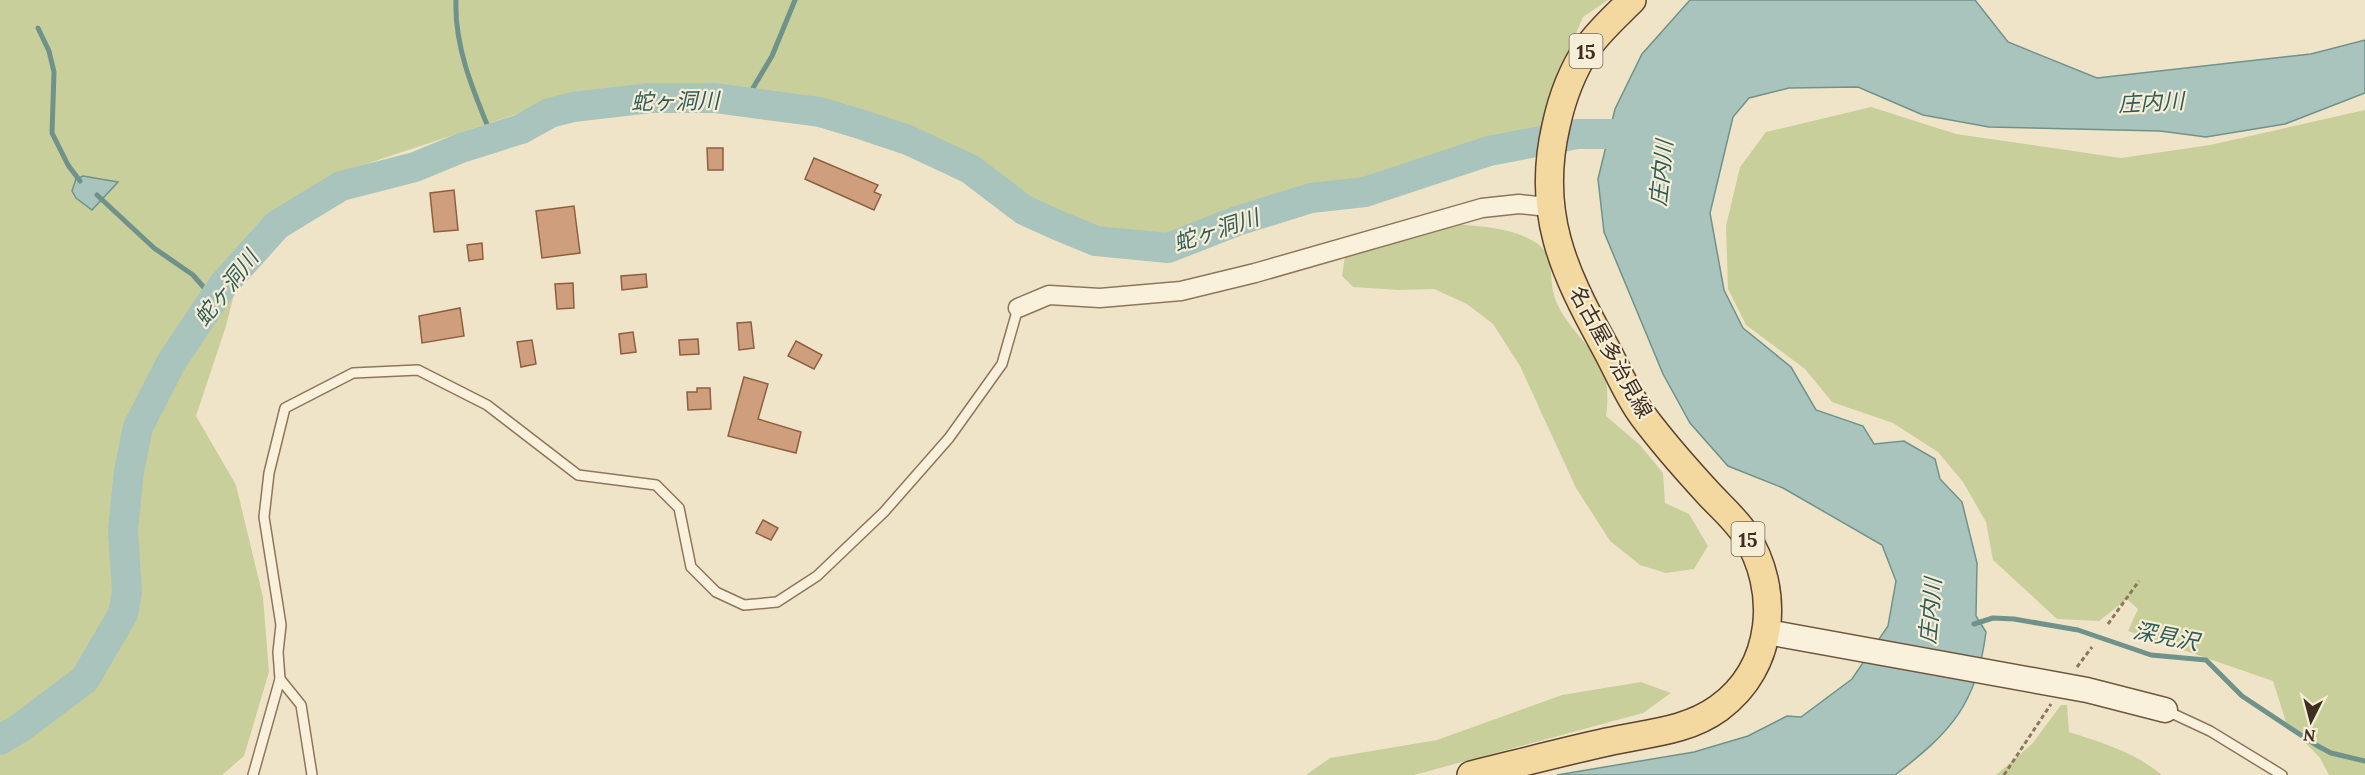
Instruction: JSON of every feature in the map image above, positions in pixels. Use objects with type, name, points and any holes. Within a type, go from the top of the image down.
[{"type":"main road","name":"名古屋多治見線","points":[[1471,775],[1695,722],[1718,708],[1744,682],[1762,650],[1767,632],[1766,587],[1755,552],[1744,532],[1684,467],[1641,414],[1577,298],[1559,249],[1548,207],[1550,153],[1570,79],[1589,46],[1632,0]]},
{"type":"street","points":[[1018,308],[1049,295],[1100,298],[1181,291],[1255,273],[1482,208],[1519,204],[1548,207]]},
{"type":"street","points":[[1767,632],[2054,692],[2120,697],[2165,710]]},
{"type":"lane","points":[[253,775],[279,679],[278,652],[281,625],[264,517],[269,473],[285,408],[353,373],[418,370],[487,405],[578,475],[656,485],[679,508],[691,567],[716,592],[744,605],[777,602],[817,576],[884,512],[950,438],[1002,364],[1018,308]]},
{"type":"lane","points":[[279,679],[301,705],[312,775]]},
{"type":"lane","points":[[2165,710],[2210,730],[2282,775]]},
{"type":"path","points":[[2109,624],[2139,581]]},
{"type":"path","points":[[2075,670],[2092,647]]},
{"type":"path","points":[[2004,775],[2054,692]]},
{"type":"green space","points":[[0,0],[1608,0],[1583,17],[1553,88],[1539,132],[1453,153],[1377,177],[1283,194],[1211,225],[1171,238],[1116,233],[1055,217],[960,151],[835,109],[713,87],[580,93],[333,175],[247,242],[226,326],[196,416],[236,485],[263,597],[269,672],[244,756],[222,775],[0,775]],"holes":[[[83,176],[117,182],[92,210],[76,198],[72,191],[76,179]]]},
{"type":"green space","points":[[1871,107],[1956,134],[2121,158],[2210,145],[2365,110],[2365,775],[2329,775],[2320,758],[2286,722],[2273,681],[2128,631],[2138,609],[2127,599],[2099,621],[2057,619],[1993,560],[1986,522],[1963,482],[1938,452],[1893,423],[1832,402],[1805,369],[1746,325],[1728,289],[1726,226],[1740,167],[1766,132]]},
{"type":"green space","points":[[1455,224],[1487,227],[1519,234],[1543,249],[1549,261],[1558,306],[1595,356],[1605,375],[1606,416],[1640,445],[1663,473],[1665,503],[1689,514],[1708,546],[1694,569],[1666,573],[1640,565],[1610,541],[1576,488],[1520,366],[1493,324],[1467,304],[1434,289],[1399,290],[1353,287],[1342,276],[1345,256]]},
{"type":"green space","points":[[1641,682],[1671,693],[1643,713],[1414,775],[1306,775],[1330,758],[1437,740],[1562,695]]},
{"type":"green space","points":[[2061,705],[2067,705],[2069,732],[2129,754],[2162,775],[1996,775],[2032,744]]},
{"type":"water","name":"庄内川","points":[[1690,0],[1975,0],[2008,42],[2097,78],[2311,54],[2365,40],[2365,93],[2285,124],[2206,137],[2160,131],[1989,127],[1923,115],[1858,87],[1789,88],[1749,98],[1733,117],[1710,213],[1724,290],[1743,328],[1791,367],[1816,410],[1863,426],[1874,444],[1904,441],[1935,459],[1940,479],[1962,502],[1977,563],[1976,616],[1986,632],[1982,657],[1968,698],[1958,714],[1932,745],[1895,775],[1557,775],[1694,752],[1748,736],[1787,716],[1801,717],[1852,679],[1888,626],[1896,581],[1882,545],[1783,488],[1728,466],[1690,423],[1663,374],[1604,232],[1598,179],[1615,109],[1642,54]]},
{"type":"water","points":[[83,176],[118,182],[92,210],[76,198],[72,191],[76,179]]},
{"type":"building","points":[[707,148],[723,148],[723,170],[708,170]]},
{"type":"building","points":[[814,158],[878,185],[874,192],[881,195],[874,210],[805,179]]},
{"type":"building","points":[[454,190],[458,230],[434,232],[430,193]]},
{"type":"building","points":[[574,206],[580,253],[542,258],[536,211]]},
{"type":"building","points":[[482,243],[483,259],[469,261],[467,245]]},
{"type":"building","points":[[646,274],[647,287],[622,290],[621,276]]},
{"type":"building","points":[[573,283],[574,308],[557,309],[555,284]]},
{"type":"building","points":[[460,308],[464,336],[422,343],[419,316]]},
{"type":"building","points":[[751,322],[754,348],[739,350],[737,323]]},
{"type":"building","points":[[633,332],[636,352],[621,354],[619,334]]},
{"type":"building","points":[[698,339],[699,354],[680,355],[679,340]]},
{"type":"building","points":[[532,340],[536,364],[521,367],[517,342]]},
{"type":"building","points":[[796,341],[822,355],[814,369],[788,356]]},
{"type":"building","points":[[744,377],[768,384],[758,419],[801,432],[796,453],[728,436]]},
{"type":"building","points":[[697,388],[710,388],[711,409],[688,410],[687,392],[697,392]]},
{"type":"building","points":[[763,520],[778,528],[771,540],[756,533]]},
{"type":"waterway","points":[[456,0],[458,36],[462,53],[493,139]]},
{"type":"waterway","points":[[750,102],[753,88],[772,56],[795,0]]},
{"type":"waterway","points":[[38,28],[49,51],[54,72],[52,133],[68,165],[80,181]]},
{"type":"waterway","name":"蛇ヶ洞川","points":[[0,740],[20,728],[85,679],[123,614],[127,592],[123,530],[129,471],[138,427],[172,361],[223,285],[277,225],[341,186],[415,167],[461,148],[521,129],[550,113],[573,107],[650,98],[715,98],[820,112],[863,125],[908,140],[970,169],[1024,210],[1096,241],[1168,248],[1237,221],[1311,198],[1365,192],[1489,151],[1577,134],[1649,134]]},
{"type":"waterway","points":[[97,195],[154,248],[193,275],[214,299]]},
{"type":"waterway","name":"深見沢","points":[[1974,624],[1993,618],[2014,619],[2078,630],[2151,655],[2206,660],[2242,696],[2316,745],[2331,753],[2365,761]]}]
